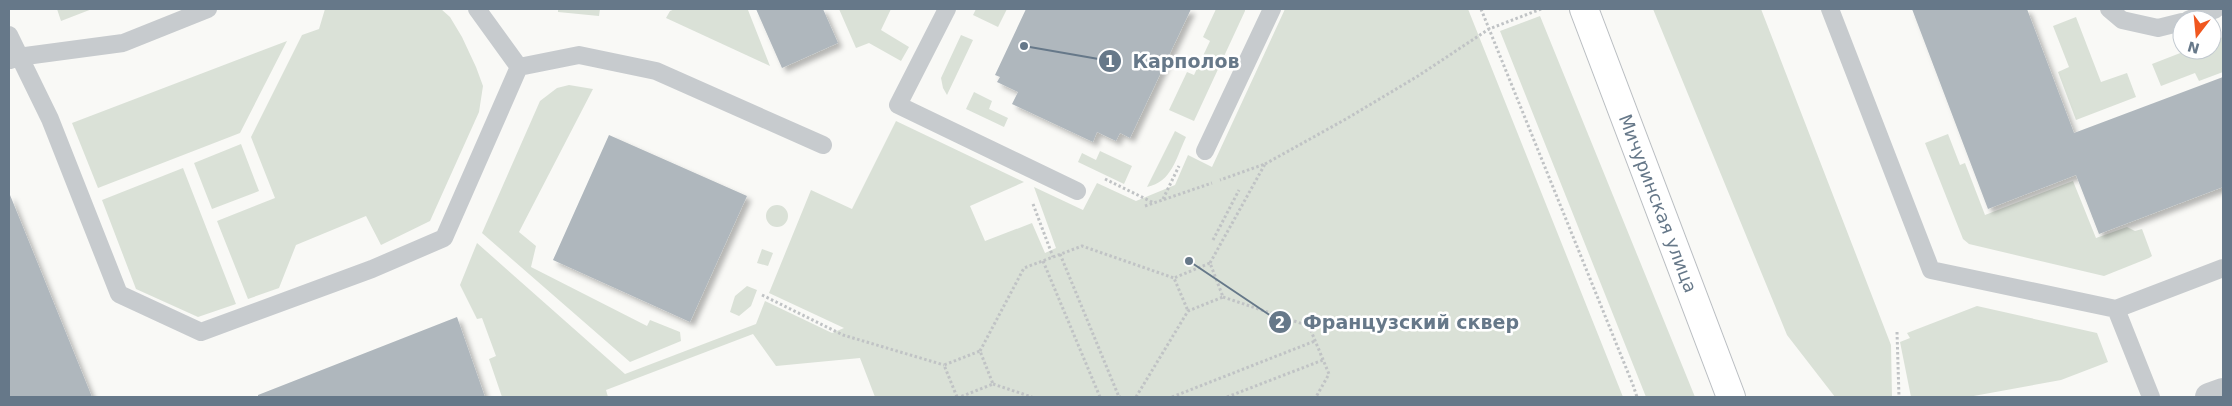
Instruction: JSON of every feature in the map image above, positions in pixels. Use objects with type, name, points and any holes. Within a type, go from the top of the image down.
[{"type":"main road","name":"Мичуринская улица","points":[[1584,9],[1731,397]]},
{"type":"street","points":[[2209,397],[2223,392]]},
{"type":"lane","points":[[13,59],[123,43],[208,9]]},
{"type":"lane","points":[[477,9],[519,68]]},
{"type":"lane","points":[[946,9],[898,105],[1077,191]]},
{"type":"lane","points":[[1205,151],[1272,9]]},
{"type":"lane","points":[[1830,9],[1931,270],[2116,308],[2223,268]]},
{"type":"lane","points":[[2109,9],[2122,20],[2158,28],[2172,24]]},
{"type":"lane","points":[[9,35],[13,59],[50,119],[120,294],[201,332],[372,269],[444,238],[519,68]]},
{"type":"lane","points":[[519,68],[579,55],[656,71],[823,145]]},
{"type":"lane","points":[[2116,308],[2151,397]]},
{"type":"path","points":[[1481,9],[1634,385],[1637,397]]},
{"type":"path","points":[[1145,206],[1265,164],[1346,120],[1418,76],[1489,29],[1541,9]]},
{"type":"path","points":[[762,295],[843,335],[944,365],[980,351],[1024,268],[1060,254],[1082,246],[1174,278],[1210,263],[1265,164]]},
{"type":"path","points":[[1104,179],[1154,203]]},
{"type":"path","points":[[1213,240],[1239,190]]},
{"type":"path","points":[[1060,254],[1119,397],[1121,397]]},
{"type":"path","points":[[1043,261],[1100,397]]},
{"type":"path","points":[[1210,263],[1223,297]]},
{"type":"path","points":[[1174,278],[1188,311]]},
{"type":"path","points":[[1136,397],[1188,311],[1223,297],[1308,326],[1329,374],[1316,397]]},
{"type":"path","points":[[1897,332],[1899,397]]},
{"type":"path","points":[[1172,397],[1315,341]]},
{"type":"path","points":[[980,351],[993,384]]},
{"type":"path","points":[[1227,397],[1323,360]]},
{"type":"path","points":[[944,365],[958,397],[993,384],[1032,397]]},
{"type":"shaded area","points":[[57,9],[92,9],[61,21]]},
{"type":"shaded area","points":[[325,9],[441,9],[450,17],[476,67],[483,86],[479,112],[430,221],[381,245],[366,216],[296,245],[279,288],[248,299],[217,221],[275,198],[251,137],[302,35],[319,29]]},
{"type":"shaded area","points":[[558,9],[600,9],[599,16],[558,12]]},
{"type":"shaded area","points":[[675,9],[750,9],[748,10],[770,66],[666,18],[670,11]]},
{"type":"shaded area","points":[[839,9],[891,9],[881,30],[909,47],[901,61],[869,43],[856,48]]},
{"type":"shaded area","points":[[976,9],[1007,9],[998,27],[973,15]]},
{"type":"shaded area","points":[[1216,9],[1245,9],[1245,11],[1194,121],[1169,110],[1187,72],[1194,75],[1210,41],[1203,37]]},
{"type":"shaded area","points":[[1285,9],[1468,9],[1623,397],[875,397],[860,358],[776,366],[753,334],[606,390],[608,397],[502,397],[489,359],[496,356],[482,318],[477,319],[460,285],[477,243],[625,374],[756,324],[765,301],[832,333],[844,328],[769,293],[811,190],[852,209],[896,121],[1024,182],[970,206],[985,241],[1032,223],[1045,253],[1056,248],[1034,187],[1083,210],[1097,183],[1136,201],[1175,185],[1188,155],[1212,167]]},
{"type":"shaded area","points":[[1653,9],[1761,9],[1891,345],[1892,397],[1835,397],[1787,335]]},
{"type":"shaded area","points":[[1540,16],[1695,397],[1646,397],[1500,31]]},
{"type":"shaded area","points":[[2076,17],[2101,82],[2127,73],[2136,97],[2076,120],[2058,72],[2069,67],[2053,26]]},
{"type":"shaded area","points":[[961,35],[973,40],[947,95],[941,78]]},
{"type":"shaded area","points":[[2222,37],[2223,72],[2199,81],[2195,73],[2161,86],[2152,64],[2172,56],[2172,60],[2222,60]]},
{"type":"shaded area","points":[[287,41],[240,133],[98,188],[72,123]]},
{"type":"shaded area","points":[[569,85],[593,89],[519,232],[536,246],[531,267],[647,326],[650,320],[680,332],[681,341],[630,362],[482,233],[540,101],[557,88]]},
{"type":"shaded area","points":[[974,92],[992,101],[989,109],[1008,118],[1004,127],[966,109]]},
{"type":"shaded area","points":[[1175,131],[1186,137],[1176,161],[1168,175],[1147,187]]},
{"type":"shaded area","points":[[1948,134],[1960,165],[1965,163],[1985,215],[2073,181],[2096,238],[2127,227],[2135,231],[2142,229],[2152,256],[2104,276],[1969,244],[1963,239],[1925,143]]},
{"type":"shaded area","points":[[241,144],[259,191],[212,209],[194,163]]},
{"type":"shaded area","points":[[1100,151],[1132,166],[1124,184],[1078,162],[1082,153],[1096,160]]},
{"type":"shaded area","points":[[183,168],[236,304],[198,317],[136,289],[102,200]]},
{"type":"shaded area","points":[[777,205],[785,208],[788,216],[785,224],[777,227],[769,224],[766,216],[769,208]]},
{"type":"shaded area","points":[[762,249],[773,253],[768,266],[757,263]]},
{"type":"shaded area","points":[[747,286],[757,290],[751,306],[739,316],[730,312],[735,296]]},
{"type":"shaded area","points":[[1977,306],[2097,333],[2108,362],[2061,380],[1968,397],[1911,397],[1900,342],[1910,338],[1907,333]]},
{"type":"building","points":[[756,9],[823,9],[838,43],[782,68]]},
{"type":"building","points":[[1026,9],[1191,9],[1130,138],[1120,133],[1116,141],[1097,132],[1093,142],[1012,104],[1018,92],[997,82],[1000,77],[995,75]]},
{"type":"building","points":[[1912,9],[2027,9],[2074,133],[2223,77],[2223,187],[2099,234],[2076,175],[1988,209]]},
{"type":"building","points":[[609,135],[747,196],[690,322],[553,260]]},
{"type":"building","points":[[10,195],[92,397],[9,397]]},
{"type":"building","points":[[457,317],[485,397],[258,397],[258,395]]},
{"type":"place","name":"Карполов","points":[[1024,46]]},
{"type":"place","name":"Французский сквер","points":[[1189,261]]}]
